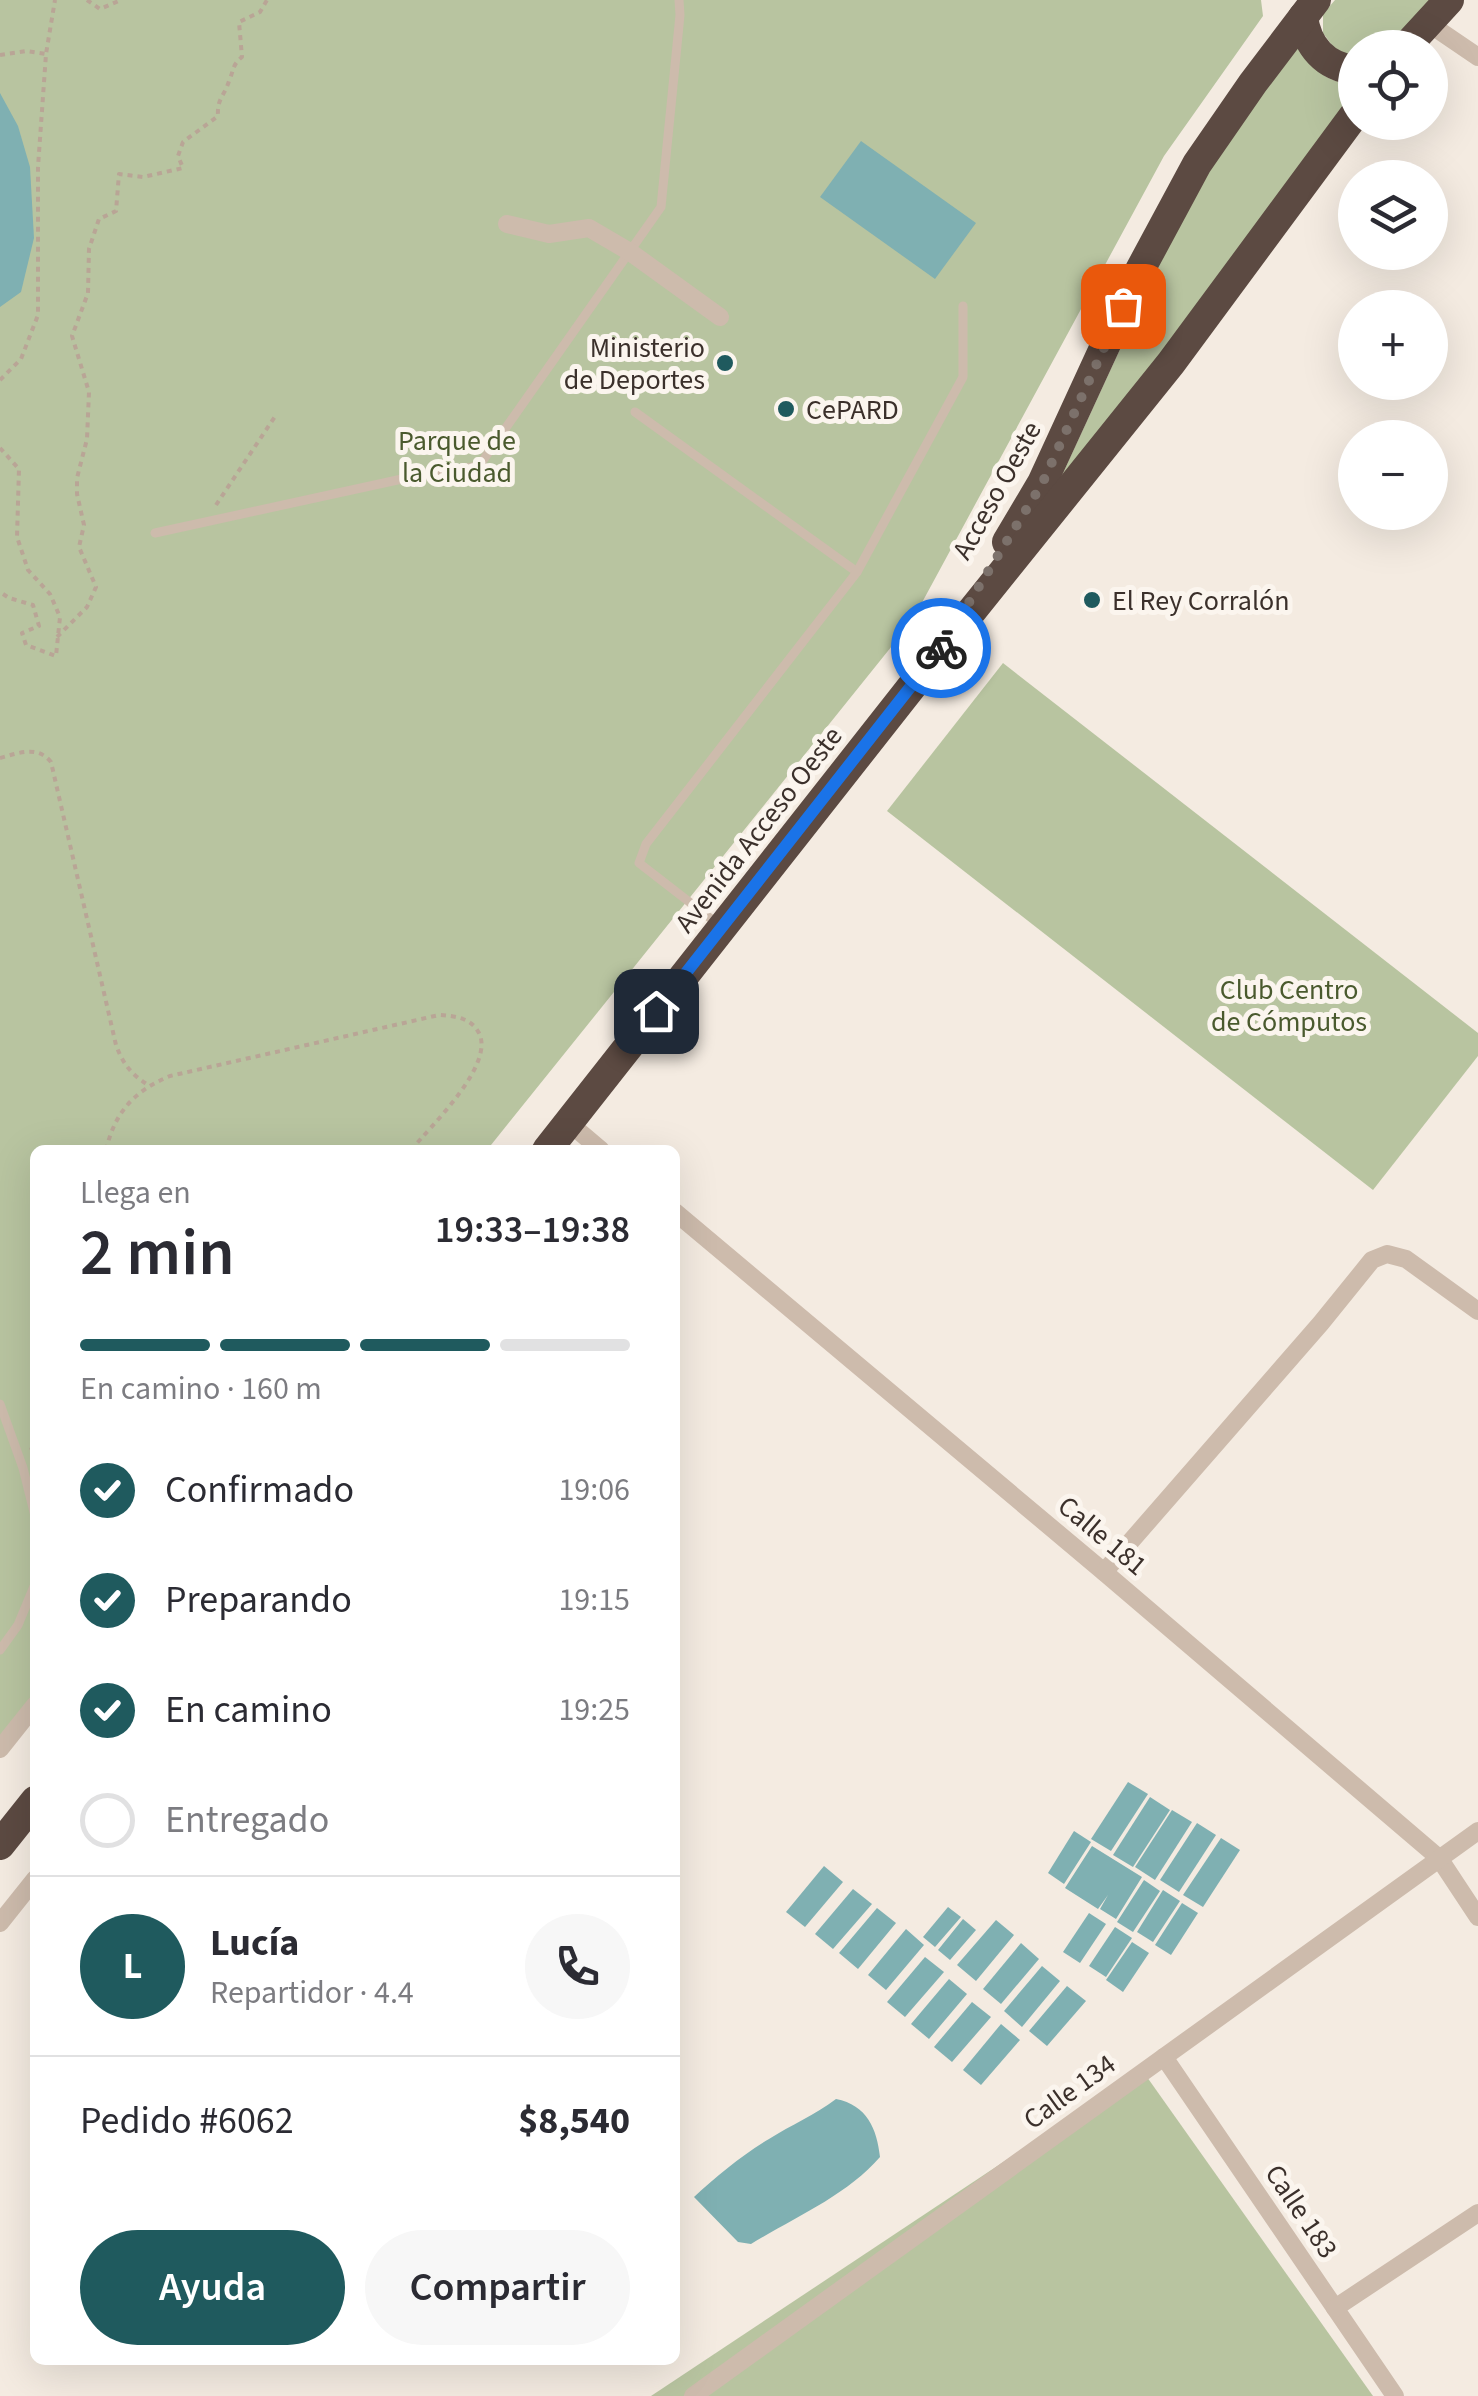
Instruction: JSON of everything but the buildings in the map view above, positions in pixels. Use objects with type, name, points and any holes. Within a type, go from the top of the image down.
[{"type":"highway","points":[[1422,30],[1449,0]]},
{"type":"highway","points":[[1310,9],[1304,29],[1316,50],[1338,66]]},
{"type":"highway","name":"Acceso Oeste","points":[[946,642],[1042,484],[1140,270],[1197,164],[1310,9]]},
{"type":"highway","name":"Acceso Oeste","points":[[946,642],[1171,363],[1338,137]]},
{"type":"highway","name":"Avenida Acceso Oeste","points":[[551,1145],[946,642]]},
{"type":"highway","points":[[0,1846],[30,1807]]},
{"type":"street","points":[[1428,23],[1478,57]]},
{"type":"street","points":[[507,224],[549,234],[589,228],[630,252],[720,317]]},
{"type":"street","points":[[568,1122],[595,1145]]},
{"type":"street","name":"Calle 181","points":[[680,1216],[1439,1858],[1478,1916]]},
{"type":"street","points":[[1104,1572],[1372,1260],[1387,1254],[1406,1259],[1478,1311]]},
{"type":"street","points":[[0,1749],[30,1711]]},
{"type":"street","name":"Calle 134","points":[[693,2396],[1478,1831]]},
{"type":"street","points":[[0,1923],[30,1890]]},
{"type":"street","name":"Calle 183","points":[[1164,2056],[1395,2396]]},
{"type":"street","points":[[1335,2308],[1478,2213]]},
{"type":"lane","points":[[155,532],[402,478],[479,466],[661,207],[679,0]]},
{"type":"lane","points":[[680,15],[687,0]]},
{"type":"lane","points":[[722,927],[639,863],[646,844],[858,572],[963,377],[963,306]]},
{"type":"lane","points":[[635,412],[858,572]]},
{"type":"lane","points":[[0,1404],[30,1496]]},
{"type":"lane","points":[[0,1650],[18,1625],[30,1596]]},
{"type":"path","points":[[0,380],[21,359],[38,314],[38,166],[46,54],[55,0]]},
{"type":"path","points":[[86,0],[100,8],[121,0]]},
{"type":"path","points":[[57,637],[87,607],[96,587],[79,547],[84,525],[77,478],[87,439],[88,392],[72,336],[88,293],[88,249],[99,219],[116,211],[119,174],[143,177],[183,168],[178,156],[184,142],[218,116],[218,101],[234,64],[242,56],[239,22],[260,12],[267,0]]},
{"type":"path","points":[[0,55],[27,50],[46,54]]},
{"type":"path","points":[[206,522],[276,415]]},
{"type":"path","points":[[0,448],[19,469],[16,537],[28,570],[50,594],[60,617],[56,656],[26,645],[22,633],[39,626],[33,605],[0,592]]},
{"type":"path","points":[[0,758],[31,751],[44,754],[51,762],[116,1045],[122,1062],[148,1085]]},
{"type":"path","points":[[108,1145],[126,1104],[148,1085],[170,1076],[439,1016],[457,1016],[475,1025],[484,1042],[481,1060],[415,1145]]},
{"type":"green space","name":"Parque de la Ciudad","points":[[0,0],[1261,0],[1263,16],[1164,156],[912,621],[491,1145],[30,1145],[30,1719],[0,1757]]},
{"type":"green space","points":[[1335,0],[1436,0],[1410,30],[1338,30],[1338,52],[1323,33],[1323,14]]},
{"type":"green space","points":[[1303,34],[1318,70],[1338,82],[1338,119],[1051,499],[1203,169]]},
{"type":"green space","name":"Club Centro de Cómputos","points":[[1003,663],[1478,1033],[1478,1056],[1373,1190],[887,811]]},
{"type":"green space","points":[[1142,2070],[1373,2396],[651,2396]]},
{"type":"water","points":[[0,93],[18,126],[30,167],[34,238],[21,292],[0,307]]},
{"type":"water","points":[[861,141],[976,223],[935,279],[820,197]]},
{"type":"water","points":[[1128,1782],[1148,1794],[1111,1851],[1091,1839]]},
{"type":"water","points":[[1150,1797],[1170,1810],[1133,1867],[1113,1855]]},
{"type":"water","points":[[1172,1810],[1192,1822],[1155,1880],[1135,1867]]},
{"type":"water","points":[[1197,1823],[1216,1835],[1179,1892],[1160,1880]]},
{"type":"water","points":[[1074,1831],[1091,1842],[1064,1884],[1048,1873]]},
{"type":"water","points":[[1221,1838],[1240,1850],[1203,1907],[1183,1895]]},
{"type":"water","points":[[1092,1846],[1142,1877],[1116,1919],[1100,1909],[1108,1895],[1098,1909],[1065,1888]]},
{"type":"water","points":[[824,1866],[843,1882],[805,1927],[786,1912]]},
{"type":"water","points":[[1144,1880],[1160,1891],[1133,1932],[1117,1922]]},
{"type":"water","points":[[853,1889],[872,1904],[833,1949],[815,1934]]},
{"type":"water","points":[[1163,1890],[1180,1901],[1153,1942],[1137,1932]]},
{"type":"water","points":[[1182,1903],[1198,1913],[1171,1955],[1155,1945]]},
{"type":"water","points":[[948,1907],[961,1917],[935,1947],[923,1937]]},
{"type":"water","points":[[877,1908],[896,1923],[858,1969],[839,1953]]},
{"type":"water","points":[[1089,1913],[1106,1924],[1080,1963],[1063,1952]]},
{"type":"water","points":[[963,1919],[976,1930],[950,1960],[938,1950]]},
{"type":"water","points":[[996,1920],[1014,1935],[976,1981],[957,1965]]},
{"type":"water","points":[[1115,1927],[1132,1938],[1106,1977],[1089,1966]]},
{"type":"water","points":[[906,1929],[924,1945],[886,1990],[868,1975]]},
{"type":"water","points":[[1132,1942],[1149,1953],[1123,1992],[1106,1980]]},
{"type":"water","points":[[1021,1943],[1039,1959],[1001,2004],[983,1989]]},
{"type":"water","points":[[925,1957],[944,1972],[905,2017],[887,2002]]},
{"type":"water","points":[[1042,1966],[1060,1981],[1022,2027],[1004,2011]]},
{"type":"water","points":[[949,1979],[967,1994],[929,2039],[911,2024]]},
{"type":"water","points":[[1067,1986],[1086,2001],[1047,2046],[1029,2031]]},
{"type":"water","points":[[972,2002],[991,2017],[952,2062],[934,2047]]},
{"type":"water","points":[[1001,2024],[1020,2040],[981,2085],[963,2070]]},
{"type":"water","points":[[836,2099],[856,2107],[869,2120],[880,2157],[852,2183],[819,2205],[751,2244],[738,2242],[694,2197],[749,2152]]},
{"type":"way so far","points":[[941,648],[1042,484],[1123,306]]},
{"type":"place","name":"Ministerio de Deportes","points":[[725,363]]},
{"type":"place","name":"CePARD","points":[[786,409]]},
{"type":"place","name":"El Rey Corralón","points":[[1092,600]]},
{"type":"route","points":[[656,1011],[941,648]]}]
